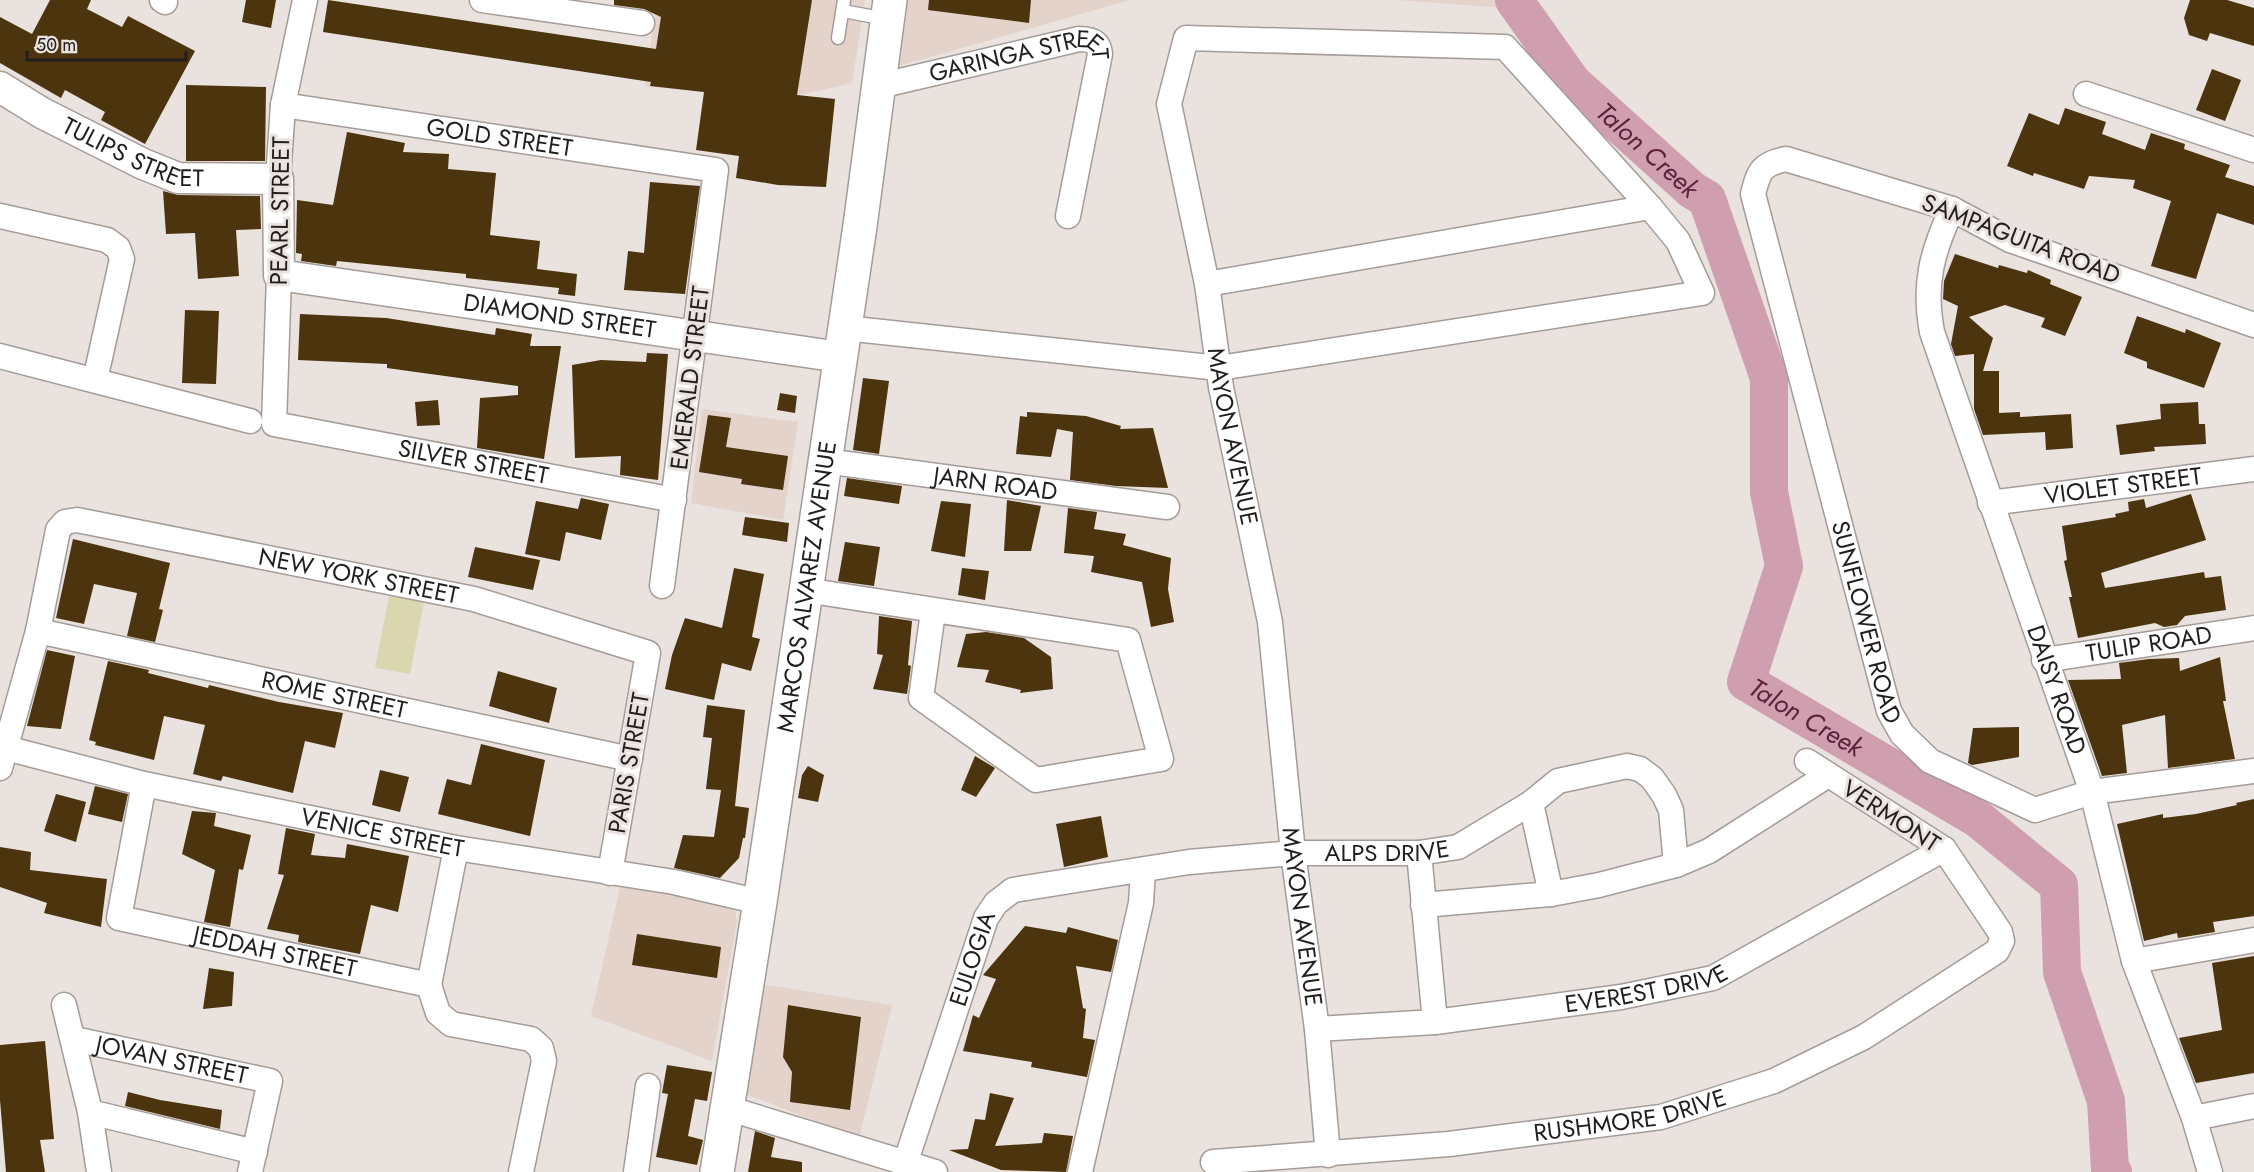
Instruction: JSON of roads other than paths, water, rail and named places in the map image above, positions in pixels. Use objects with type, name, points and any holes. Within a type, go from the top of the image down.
[{"type":"main road","name":"MARCOS ALVAREZ AVENUE","points":[[717,1172],[760,902],[889,10]]},
{"type":"street","name":"PEARL STREET","points":[[274,424],[279,275],[278,179],[282,105],[305,0]]},
{"type":"street","points":[[482,0],[574,7],[642,23]]},
{"type":"street","name":"MAYON AVENUE","points":[[1328,1155],[1317,1029],[1293,853],[1270,621],[1219,368],[1207,284],[1169,104],[1186,38],[1505,48],[1650,207]]},
{"type":"street","name":"GARINGA STREET","points":[[879,86],[1079,39],[1092,40],[1097,44],[1100,54],[1068,216]]},
{"type":"street","name":"TULIPS STREET","points":[[0,87],[42,112],[123,154],[178,178],[278,179]]},
{"type":"street","points":[[2086,94],[2254,150]]},
{"type":"street","name":"GOLD STREET","points":[[282,105],[716,170]]},
{"type":"street","name":"SAMPAGUITA ROAD","points":[[1786,159],[1952,209],[2010,240],[2254,325]]},
{"type":"street","name":"SUNFLOWER ROAD","points":[[1786,159],[1769,162],[1758,174],[1753,194],[1889,711],[1902,734],[1930,761],[2035,810],[2092,792],[2254,771]]},
{"type":"street","name":"EMERALD STREET","points":[[662,586],[716,170]]},
{"type":"street","points":[[842,342],[1219,368],[1702,292],[1678,241],[1650,207],[1207,284]]},
{"type":"street","name":"DAISY ROAD","points":[[1952,209],[1937,241],[1926,301],[1932,332],[2044,660],[2092,792],[2133,961],[2194,1118],[2210,1172]]},
{"type":"street","points":[[0,216],[107,240],[118,248],[122,259],[95,380]]},
{"type":"street","name":"DIAMOND STREET","points":[[279,275],[696,337],[842,342]]},
{"type":"street","points":[[0,356],[250,421]]},
{"type":"street","name":"SILVER STREET","points":[[274,424],[674,500]]},
{"type":"street","name":"JARN ROAD","points":[[825,461],[1167,507]]},
{"type":"street","name":"VIOLET STREET","points":[[1990,503],[2254,468]]},
{"type":"street","name":"NEW YORK STREET","points":[[38,631],[58,530],[65,522],[77,520],[474,599],[648,654]]},
{"type":"street","points":[[805,590],[933,612],[1128,640],[1161,759],[1036,780],[921,698],[933,612]]},
{"type":"street","name":"TULIP ROAD","points":[[2044,660],[2254,628]]},
{"type":"street","points":[[3,758],[38,631]]},
{"type":"street","name":"ROME STREET","points":[[38,631],[630,759]]},
{"type":"street","name":"PARIS STREET","points":[[610,873],[648,654]]},
{"type":"street","name":"VENICE STREET","points":[[3,758],[144,784],[456,849],[674,882],[760,902]]},
{"type":"street","name":"VERMONT","points":[[1808,761],[1944,849],[2000,932],[2002,941]]},
{"type":"street","name":"ALPS DRIVE","points":[[1293,853],[1419,853],[1458,847],[1531,803],[1558,781],[1616,767],[1640,769],[1652,778],[1671,810],[1676,865]]},
{"type":"street","points":[[1423,905],[1551,894],[1599,885],[1676,865],[1708,851],[1828,776]]},
{"type":"street","name":"JEDDAH STREET","points":[[144,784],[119,918],[429,986]]},
{"type":"street","points":[[1531,803],[1551,894]]},
{"type":"street","points":[[456,849],[429,986],[438,1013],[452,1024],[531,1039],[541,1048],[544,1061],[520,1172]]},
{"type":"street","name":"EVEREST DRIVE","points":[[1317,1029],[1435,1022],[1621,997],[1713,978],[1944,849]]},
{"type":"street","name":"EULOGIA","points":[[905,1164],[986,918],[996,903],[1013,890],[1189,862],[1293,853]]},
{"type":"street","points":[[1419,853],[1435,1022]]},
{"type":"street","points":[[1080,1172],[1141,903],[1143,870]]},
{"type":"street","points":[[2133,961],[2254,940]]},
{"type":"street","name":"RUSHMORE DRIVE","points":[[1213,1162],[1449,1144],[1661,1118],[1774,1081],[1864,1037],[1996,951],[2002,941]]},
{"type":"street","points":[[64,1005],[90,1112],[99,1172]]},
{"type":"street","name":"JOVAN STREET","points":[[74,1039],[270,1082],[252,1162]]},
{"type":"street","points":[[636,1172],[648,1086]]},
{"type":"street","points":[[2194,1118],[2254,1106]]},
{"type":"street","points":[[727,1108],[870,1163],[905,1164],[935,1172]]},
{"type":"street","points":[[90,1112],[252,1162]]},
{"type":"lane","points":[[838,38],[843,5],[889,10]]},
{"type":"waterway","name":"Talon Creek","points":[[1514,0],[1572,82],[1692,190],[1707,199],[1769,378],[1769,492],[1784,566],[1746,682],[1978,819],[2059,885],[2062,972],[2106,1101],[2110,1170],[2113,1172]]}]
